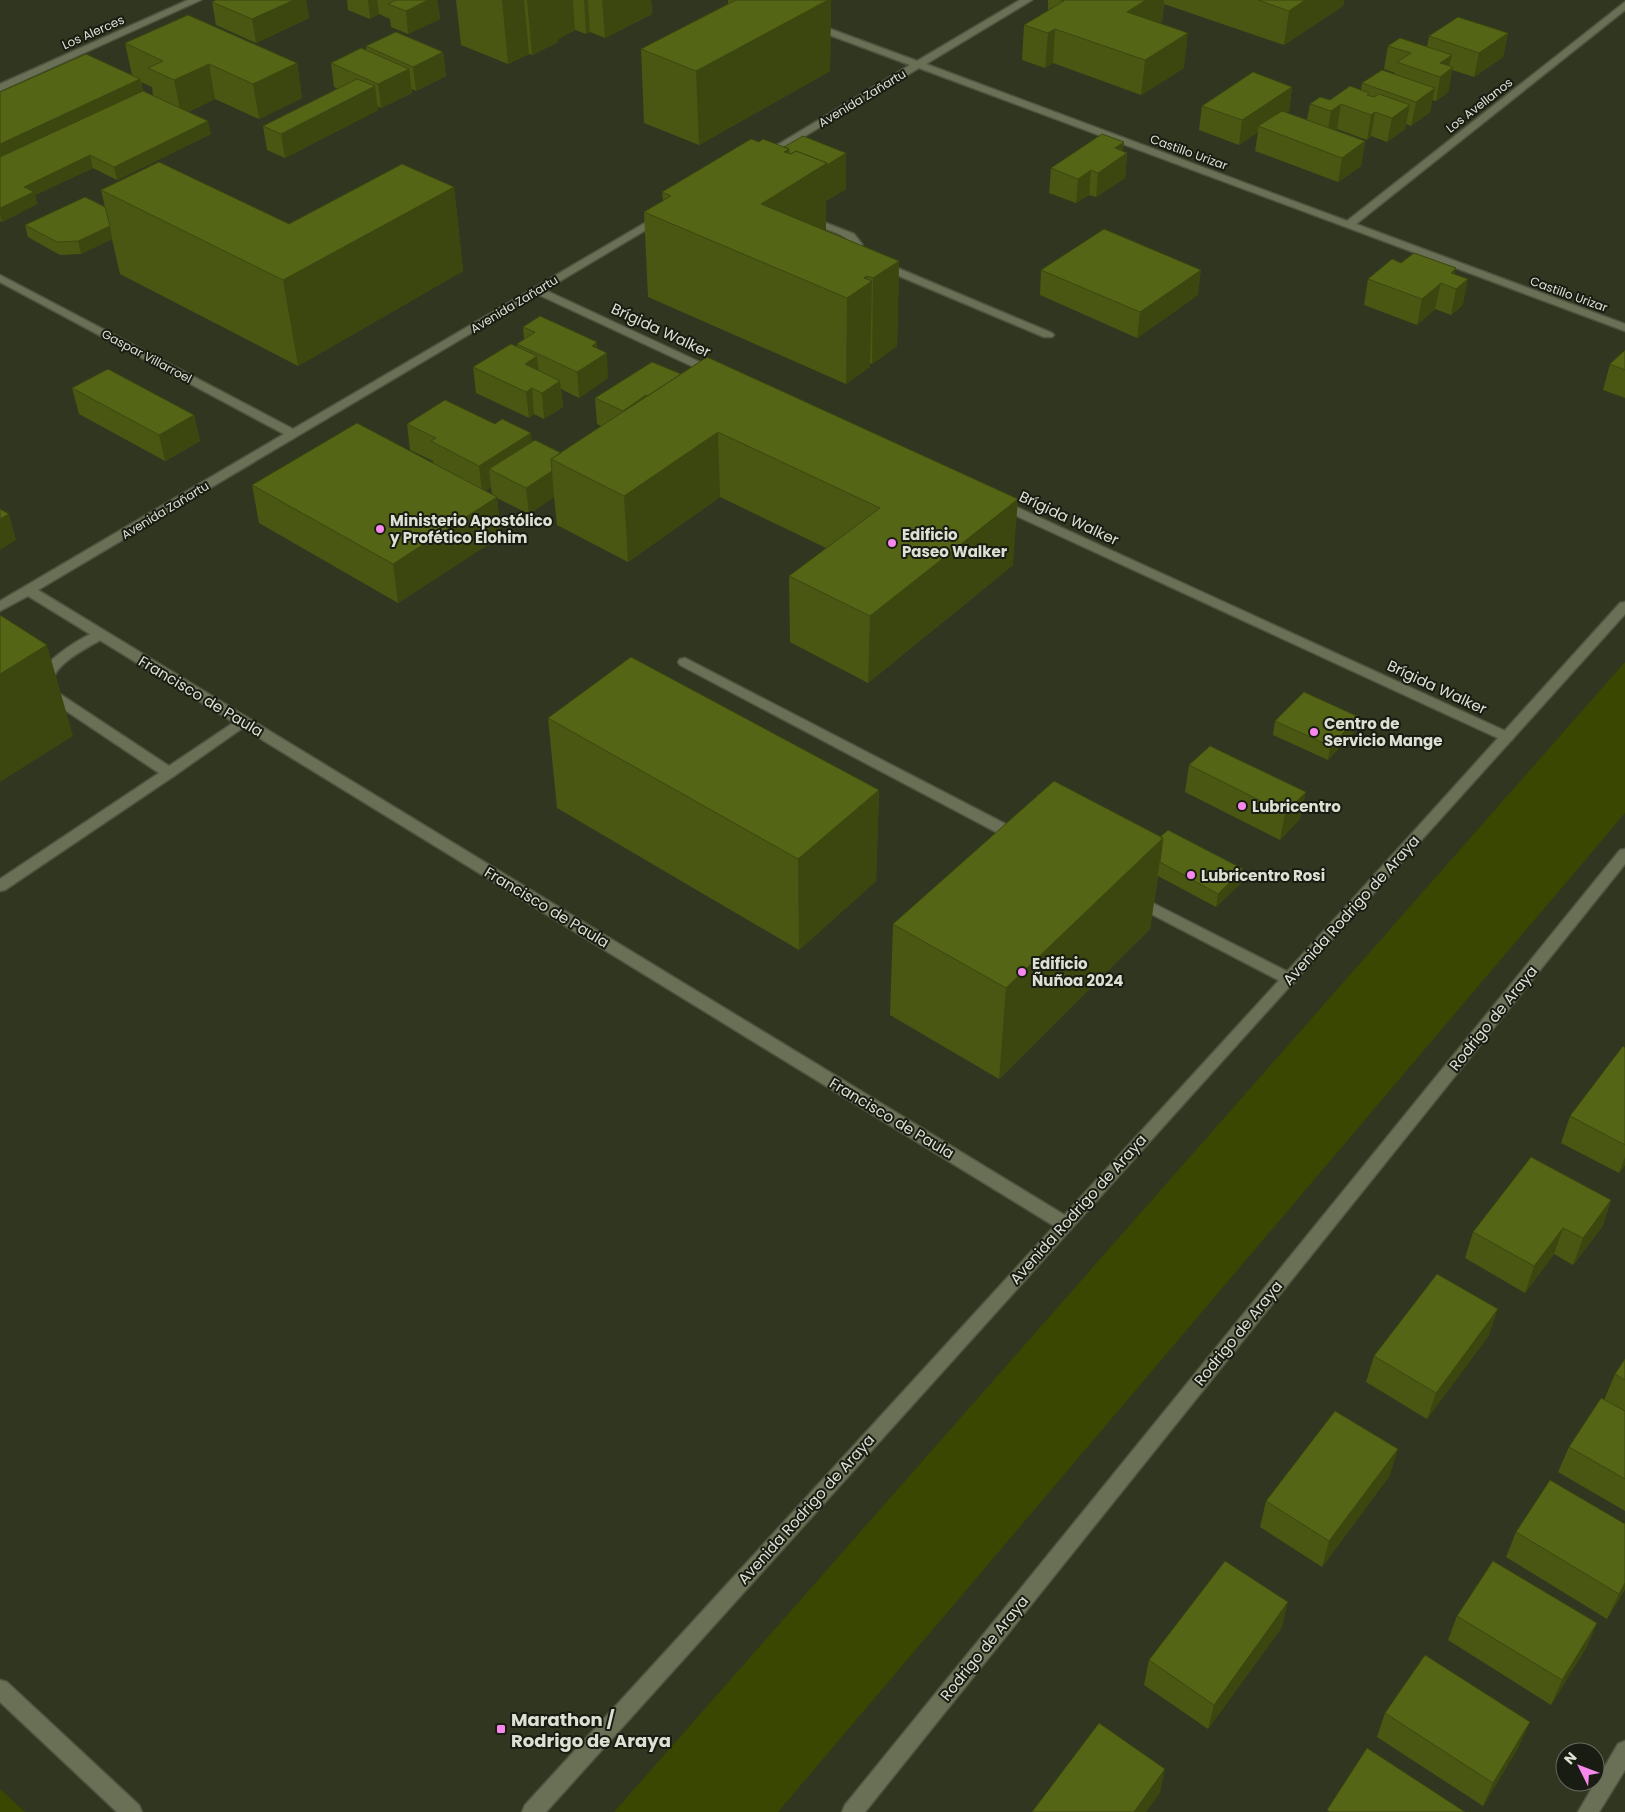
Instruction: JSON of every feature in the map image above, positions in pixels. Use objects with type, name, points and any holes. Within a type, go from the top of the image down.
[{"type":"street","name":"Los Alerces","points":[[0,88],[196,0]]},
{"type":"street","name":"Avenida Zañartu","points":[[756,161],[1027,0]]},
{"type":"street","name":"Los Avellanos","points":[[1348,225],[1625,5]]},
{"type":"street","name":"Castillo Urizar","points":[[801,21],[1625,328]]},
{"type":"street","name":"Avenida Zañartu","points":[[0,607],[669,212]]},
{"type":"street","points":[[800,215],[850,236],[857,244],[856,249],[859,254],[866,258],[1048,335]]},
{"type":"street","name":"Gaspar Villarroel","points":[[0,278],[294,434]]},
{"type":"street","name":"Brígida Walker","points":[[537,290],[730,379]]},
{"type":"street","name":"Brígida Walker","points":[[984,496],[1506,737]]},
{"type":"street","name":"Francisco de Paula","points":[[28,590],[1065,1224]]},
{"type":"street","name":"Avenida Rodrigo de Araya","points":[[532,1812],[1289,979],[1625,606]]},
{"type":"street","points":[[101,634],[56,662],[45,679],[46,688],[52,695],[169,772]]},
{"type":"street","points":[[685,662],[1027,842]]},
{"type":"street","points":[[0,886],[244,722]]},
{"type":"street","name":"Rodrigo de Araya","points":[[852,1812],[1625,854]]},
{"type":"street","points":[[1124,892],[1289,979]]},
{"type":"street","points":[[0,1689],[132,1812]]},
{"type":"street","points":[[1588,1812],[1625,1751]]},
{"type":"green space","points":[[1625,662],[1625,813],[778,1812],[614,1812]]},
{"type":"green space","points":[[0,1789],[25,1812],[0,1812]]},
{"type":"building","points":[[216,0],[294,0],[252,19],[212,2]]},
{"type":"building","points":[[396,0],[428,0],[406,11],[388,4]]},
{"type":"building","points":[[736,0],[828,0],[696,71],[641,49]]},
{"type":"building","points":[[1060,0],[1146,0],[1127,12],[1188,33],[1145,60],[1055,29],[1048,33],[1024,25],[1064,1]]},
{"type":"building","points":[[1258,0],[1305,0],[1289,11]]},
{"type":"building","points":[[188,15],[297,63],[253,84],[209,64],[174,80],[148,68],[163,61],[125,43]]},
{"type":"building","points":[[1458,17],[1508,33],[1479,53],[1429,36]]},
{"type":"building","points":[[396,32],[443,52],[413,67],[366,46]]},
{"type":"building","points":[[1400,38],[1452,55],[1440,63],[1453,67],[1440,77],[1397,62],[1411,53],[1388,46]]},
{"type":"building","points":[[361,48],[409,69],[378,84],[331,63]]},
{"type":"building","points":[[86,54],[140,79],[0,144],[0,92]]},
{"type":"building","points":[[1382,70],[1435,88],[1416,102],[1362,83]]},
{"type":"building","points":[[1253,72],[1292,87],[1242,120],[1202,106]]},
{"type":"building","points":[[357,79],[375,86],[281,134],[263,126]]},
{"type":"building","points":[[1350,86],[1369,93],[1367,95],[1374,97],[1379,94],[1410,105],[1392,118],[1375,112],[1371,115],[1341,104],[1331,111],[1310,104],[1320,97],[1330,100]]},
{"type":"building","points":[[143,91],[208,121],[114,167],[90,155],[24,187],[34,192],[0,208],[0,157]]},
{"type":"building","points":[[1282,111],[1365,141],[1342,158],[1258,126]]},
{"type":"building","points":[[1102,134],[1124,142],[1115,148],[1127,153],[1098,173],[1091,170],[1078,179],[1051,168]]},
{"type":"building","points":[[803,136],[846,153],[827,165],[827,163],[796,151],[791,154],[789,153],[789,149],[784,147]]},
{"type":"building","points":[[751,139],[759,142],[763,139],[789,149],[784,152],[791,154],[796,151],[827,163],[761,204],[899,261],[873,278],[867,276],[864,278],[872,281],[847,298],[644,212],[671,196],[662,192]]},
{"type":"building","points":[[159,162],[289,224],[402,164],[454,187],[283,280],[101,190]]},
{"type":"building","points":[[85,197],[105,207],[110,226],[78,241],[57,242],[25,225]]},
{"type":"building","points":[[1104,229],[1201,270],[1140,312],[1041,270]]},
{"type":"building","points":[[1414,253],[1456,268],[1451,273],[1468,279],[1456,289],[1441,283],[1422,299],[1368,279],[1392,259],[1401,263]]},
{"type":"building","points":[[540,316],[597,342],[592,346],[607,353],[577,372],[517,344],[535,332],[523,327]]},
{"type":"building","points":[[511,344],[537,356],[525,364],[560,381],[542,393],[532,388],[526,392],[473,367]]},
{"type":"building","points":[[1625,350],[1625,370],[1610,364]]},
{"type":"building","points":[[707,357],[1018,499],[870,616],[789,576],[880,508],[718,432],[624,496],[551,459]]},
{"type":"building","points":[[652,362],[681,374],[623,411],[595,398]]},
{"type":"building","points":[[108,369],[194,415],[159,435],[72,388]]},
{"type":"building","points":[[445,400],[495,424],[502,419],[531,433],[479,466],[431,441],[436,438],[407,424]]},
{"type":"building","points":[[357,423],[497,497],[393,564],[252,485]]},
{"type":"building","points":[[535,440],[561,453],[551,459],[552,471],[526,488],[489,469]]},
{"type":"building","points":[[0,509],[9,514],[0,519]]},
{"type":"building","points":[[0,615],[47,645],[0,674]]},
{"type":"building","points":[[631,657],[879,790],[798,859],[548,718]]},
{"type":"building","points":[[1304,692],[1359,717],[1330,746],[1275,721]]},
{"type":"building","points":[[1210,746],[1306,792],[1285,813],[1189,765]]},
{"type":"building","points":[[1054,781],[1163,838],[1006,988],[893,924]]},
{"type":"building","points":[[1168,830],[1243,869],[1218,894],[1160,862],[1163,838],[1160,837]]},
{"type":"building","points":[[1623,1046],[1625,1048],[1625,1145],[1570,1116]]},
{"type":"building","points":[[1531,1157],[1611,1200],[1583,1238],[1563,1228],[1534,1266],[1473,1232]]},
{"type":"building","points":[[1437,1274],[1498,1309],[1436,1393],[1374,1356]]},
{"type":"building","points":[[1625,1359],[1625,1380],[1615,1374]]},
{"type":"building","points":[[1601,1398],[1625,1411],[1625,1479],[1569,1447]]},
{"type":"building","points":[[1335,1411],[1398,1449],[1329,1541],[1266,1501]]},
{"type":"building","points":[[1550,1480],[1625,1524],[1625,1583],[1619,1594],[1516,1532]]},
{"type":"building","points":[[1225,1561],[1288,1602],[1214,1705],[1149,1660]]},
{"type":"building","points":[[1493,1561],[1597,1623],[1562,1680],[1457,1616]]},
{"type":"building","points":[[1425,1655],[1530,1722],[1493,1783],[1385,1713]]},
{"type":"building","points":[[1099,1723],[1165,1769],[1134,1812],[1032,1812]]},
{"type":"building","points":[[1367,1748],[1465,1812],[1330,1812],[1327,1810]]},
{"type":"place","name":"Ministerio Apostólico y Profético Elohim","points":[[380,529]]},
{"type":"place","name":"Edificio Paseo Walker","points":[[892,543]]},
{"type":"place","name":"Centro de Servicio Mange","points":[[1314,732]]},
{"type":"place","name":"Lubricentro","points":[[1242,806]]},
{"type":"place","name":"Lubricentro Rosi","points":[[1191,875]]},
{"type":"place","name":"Edificio Ñuñoa 2024","points":[[1022,972]]},
{"type":"place","name":"Marathon / Rodrigo de Araya","points":[[501,1729]]}]
